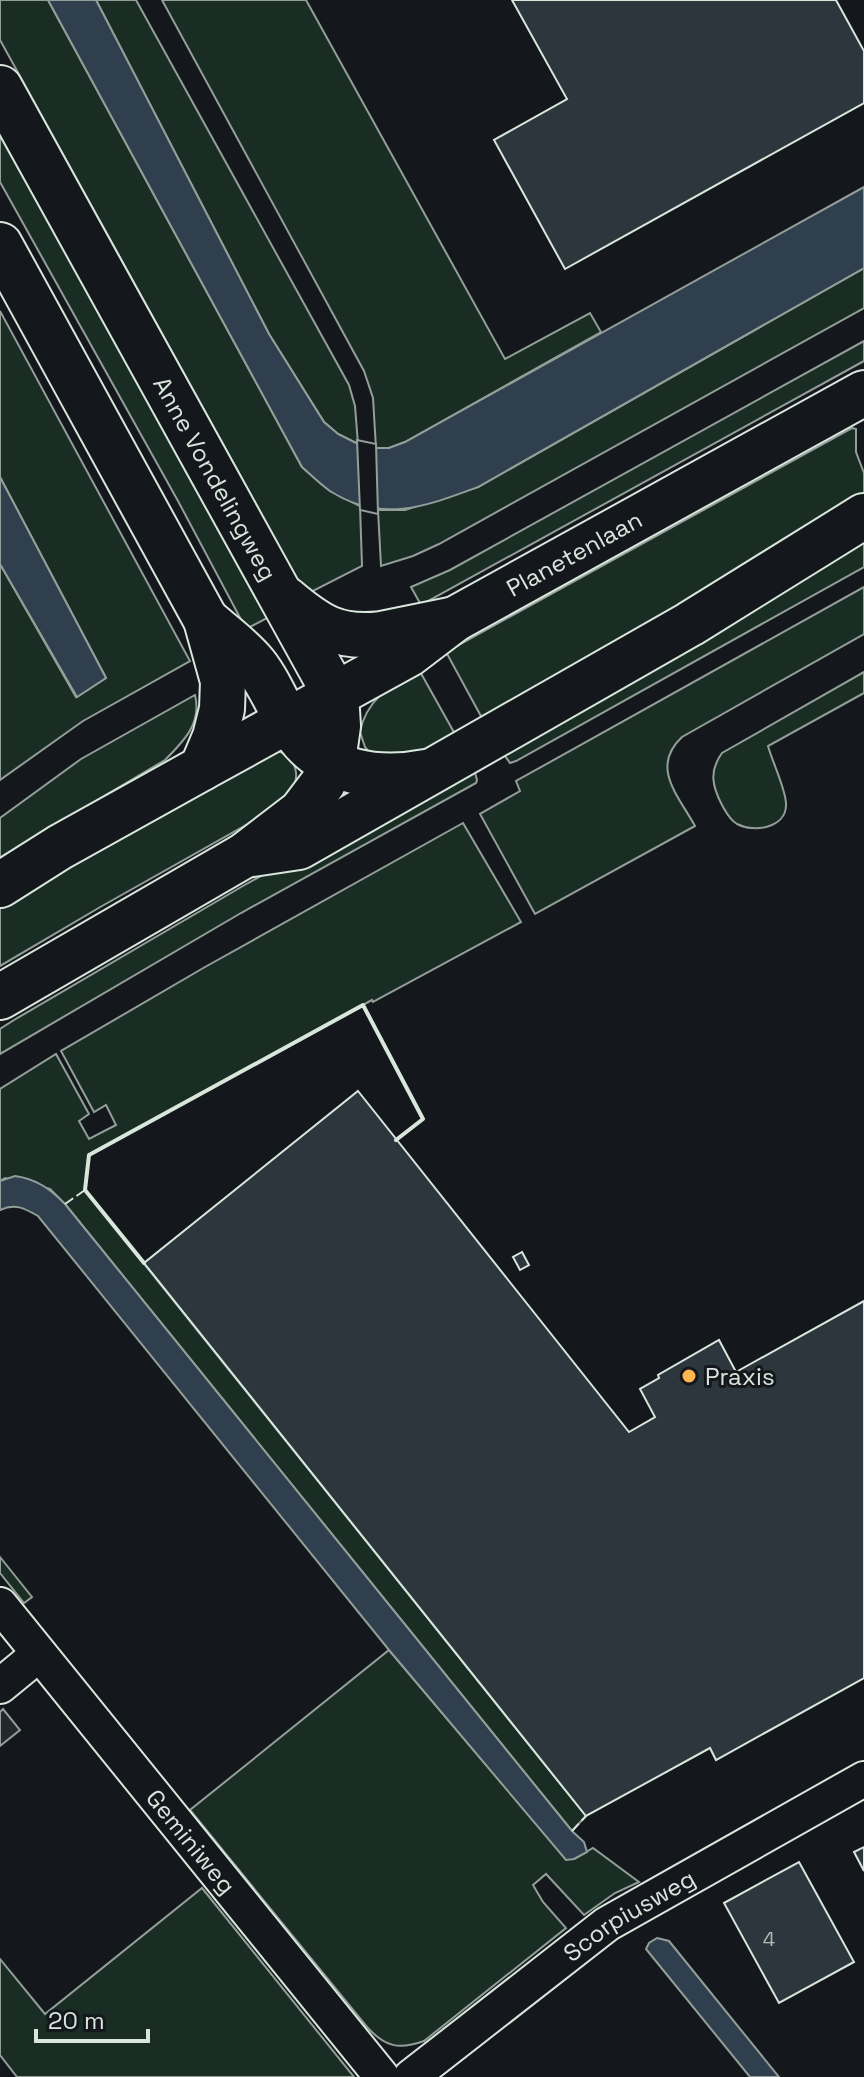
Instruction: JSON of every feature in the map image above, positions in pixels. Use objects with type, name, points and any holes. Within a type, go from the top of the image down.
[{"type":"main road","name":"Anne Vondelingweg","points":[[0,88],[281,595],[333,695],[338,726],[332,764],[323,783],[301,812],[245,855]]},
{"type":"main road","points":[[0,245],[206,620],[223,681],[222,709],[202,768]]},
{"type":"main road","name":"Planetenlaan","points":[[0,885],[60,847],[409,654],[455,619],[864,393]]},
{"type":"main road","points":[[0,997],[245,855],[299,847],[690,624],[864,516]]},
{"type":"main road","points":[[281,595],[306,617],[344,634],[381,634],[455,619]]},
{"type":"main road","points":[[206,620],[253,661],[298,736],[319,756],[332,764],[369,775],[406,776],[435,770]]},
{"type":"street","name":"Geminiweg","points":[[0,1605],[382,2077]]},
{"type":"street","points":[[0,1686],[39,1654]]},
{"type":"street","name":"Scorpiusweg","points":[[411,2077],[607,1924],[864,1779]]},
{"type":"green space","points":[[0,0],[48,0],[302,467],[330,491],[360,506],[362,566],[307,594],[290,570],[0,40]]},
{"type":"green space","points":[[96,0],[136,0],[349,385],[355,406],[358,444],[338,434],[324,422],[269,334]]},
{"type":"green space","points":[[162,0],[306,0],[505,359],[590,313],[601,332],[405,442],[389,448],[376,448],[373,398],[364,371]]},
{"type":"green space","points":[[0,127],[269,617],[246,629],[0,182]]},
{"type":"green space","points":[[864,268],[864,308],[439,544],[381,566],[378,510],[405,510],[478,487]]},
{"type":"green space","points":[[0,311],[190,661],[83,721],[0,780],[0,564],[76,697],[106,678],[0,477]]},
{"type":"green space","points":[[864,341],[864,361],[421,605],[411,587],[450,570]]},
{"type":"green space","points":[[852,428],[856,429],[856,452],[864,473],[864,505],[488,729],[446,652]]},
{"type":"green space","points":[[864,530],[864,567],[516,761],[510,763],[498,746]]},
{"type":"green space","points":[[864,587],[864,634],[682,737],[673,748],[668,759],[670,781],[695,826],[535,914],[480,814],[520,791],[516,781]]},
{"type":"green space","points":[[418,668],[460,743],[423,756],[370,753],[360,732],[368,710],[382,694]]},
{"type":"green space","points":[[864,672],[864,693],[768,746],[786,799],[785,813],[781,819],[760,828],[744,827],[734,822],[722,805],[714,785],[715,766],[722,753]]},
{"type":"green space","points":[[195,695],[194,723],[165,760],[0,858],[0,818],[81,759]]},
{"type":"green space","points":[[278,751],[290,759],[296,770],[293,789],[282,802],[0,966],[0,907],[63,867]]},
{"type":"green space","points":[[474,769],[476,783],[241,913],[0,1054],[0,1029],[14,1020],[248,883],[399,801]]},
{"type":"green space","points":[[463,823],[521,922],[89,1155],[85,1190],[586,1816],[572,1831],[65,1204],[50,1189],[5,1178],[0,1181],[0,1089],[56,1054],[89,1114],[79,1121],[89,1139],[116,1125],[106,1105],[94,1112],[61,1051]]},
{"type":"green space","points":[[0,1557],[32,1597],[24,1603],[0,1573]]},
{"type":"green space","points":[[389,1650],[566,1859],[574,1859],[593,1848],[639,1882],[615,1893],[584,1915],[546,1874],[533,1885],[543,1902],[566,1928],[424,2041],[400,2046],[386,2043],[367,2027],[190,1810]]},
{"type":"green space","points":[[202,1888],[354,2077],[17,2077],[0,2055],[0,1959],[45,2014]]},
{"type":"shaded area","points":[[3,1709],[20,1730],[0,1746],[0,1712]]},
{"type":"water","points":[[48,0],[96,0],[269,334],[324,422],[338,434],[358,444],[389,448],[405,442],[864,187],[864,268],[478,487],[422,505],[386,509],[367,507],[330,491],[302,467]]},
{"type":"water","points":[[0,477],[106,678],[77,697],[0,564]]},
{"type":"water","points":[[15,1176],[43,1186],[65,1204],[584,1842],[587,1852],[566,1860],[389,1650],[38,1216],[19,1207],[0,1210],[0,1181]]},
{"type":"water","points":[[657,1938],[669,1941],[779,2077],[750,2077],[646,1949]]},
{"type":"pier","points":[[357,440],[376,444],[378,514],[360,510]]},
{"type":"building","points":[[512,0],[836,0],[864,51],[864,103],[565,269],[494,140],[567,99]]},
{"type":"building","points":[[358,1091],[629,1432],[655,1417],[640,1389],[659,1378],[658,1375],[719,1340],[736,1372],[864,1301],[864,1678],[716,1760],[710,1748],[586,1816],[144,1263]]},
{"type":"building","points":[[522,1252],[529,1265],[520,1270],[513,1257]]},
{"type":"building","points":[[864,1847],[864,1871],[854,1852]]},
{"type":"building","points":[[799,1862],[854,1962],[779,2003],[724,1903]]},
{"type":"fence","points":[[65,1204],[85,1190]]},
{"type":"fence","points":[[572,1831],[586,1816]]},
{"type":"wall","points":[[144,1263],[85,1190],[89,1155],[363,1005],[423,1119],[396,1140]]},
{"type":"place","name":"Praxis","points":[[689,1376]]}]
